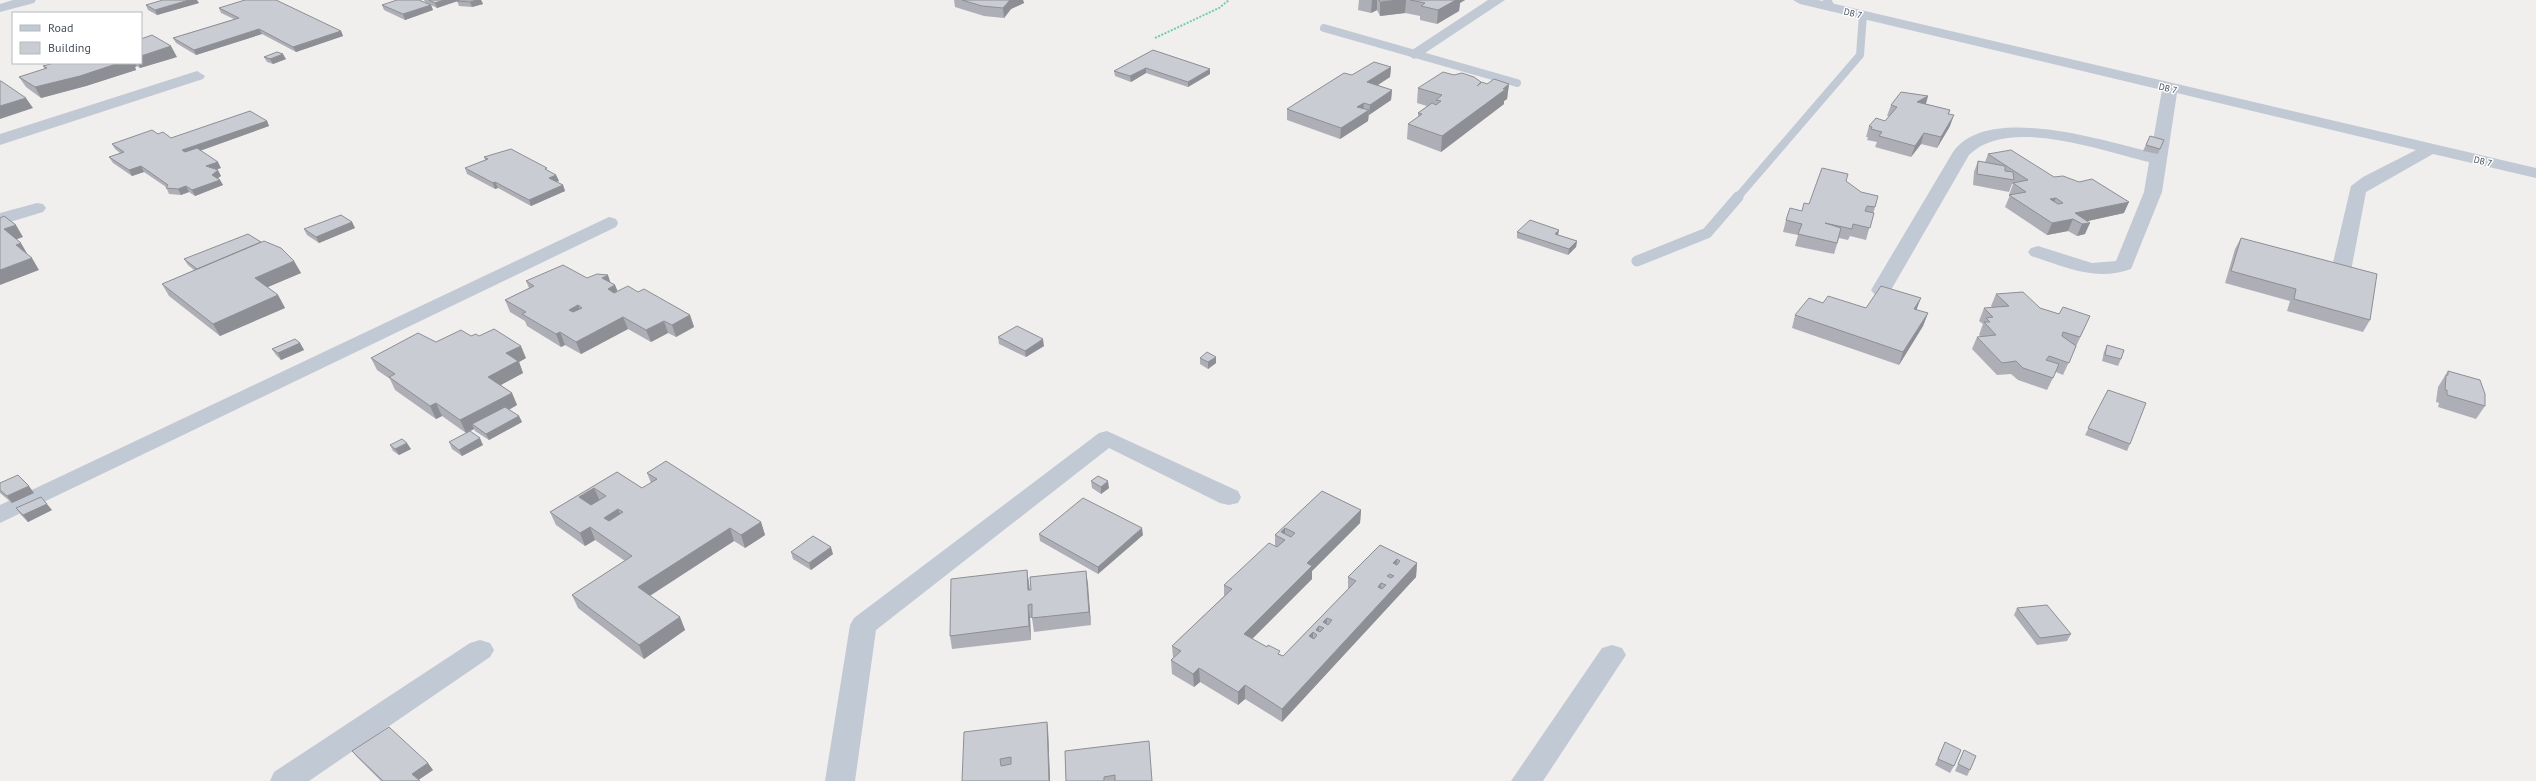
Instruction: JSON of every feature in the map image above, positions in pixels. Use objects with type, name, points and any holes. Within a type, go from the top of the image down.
[{"type":"street","points":[[0,8],[29,0]]},
{"type":"street","points":[[1414,54],[1498,0]]},
{"type":"street","name":"DB 7","points":[[1800,0],[1829,4],[1863,15],[2536,174]]},
{"type":"street","points":[[0,140],[197,76]]},
{"type":"street","points":[[2038,252],[2092,268],[2112,269],[2124,265],[2153,192],[2170,88]]},
{"type":"street","points":[[1881,290],[1962,152],[1971,143],[1988,138],[2031,131],[2048,133],[2158,158]]},
{"type":"street","points":[[2341,271],[2357,190],[2369,181],[2430,149]]},
{"type":"street","points":[[0,219],[37,208]]},
{"type":"street","points":[[0,515],[609,223]]},
{"type":"street","points":[[840,781],[863,625],[1107,438],[1229,497]]},
{"type":"street","points":[[285,781],[480,650]]},
{"type":"street","points":[[1526,781],[1612,655]]},
{"type":"lane","points":[[1637,261],[1707,232],[1860,55],[1863,15]]},
{"type":"lane","points":[[1324,28],[1517,83]]},
{"type":"path","points":[[1155,38],[1219,8],[1229,0]]},
{"type":"building","points":[[163,0],[189,0],[155,10],[146,5]]},
{"type":"building","points":[[245,0],[276,0],[341,31],[293,47],[259,29],[194,50],[173,38],[239,18],[219,8]]},
{"type":"building","points":[[397,0],[419,0],[431,5],[403,14],[382,5]]},
{"type":"building","points":[[429,0],[444,0],[435,3]]},
{"type":"building","points":[[477,0],[470,2],[457,1]]},
{"type":"building","points":[[962,0],[1010,0],[1003,8],[982,6]]},
{"type":"building","points":[[1379,0],[1399,0],[1380,2]]},
{"type":"building","points":[[1410,0],[1456,0],[1438,10],[1421,6],[1425,3]]},
{"type":"building","points":[[152,35],[171,46],[142,56],[142,39]]},
{"type":"building","points":[[1153,50],[1210,69],[1188,82],[1146,68],[1130,76],[1114,71]]},
{"type":"building","points":[[277,52],[283,54],[270,59],[264,57]]},
{"type":"building","points":[[1374,62],[1391,67],[1367,82],[1392,90],[1370,105],[1364,103],[1357,107],[1369,110],[1341,128],[1287,109],[1344,73],[1352,75]]},
{"type":"building","points":[[50,64],[116,64],[80,76],[35,87],[19,77],[47,68],[43,66]]},
{"type":"building","points":[[1443,72],[1454,75],[1462,73],[1474,77],[1481,82],[1477,86],[1482,82],[1487,84],[1494,79],[1509,84],[1503,89],[1506,89],[1442,136],[1408,124],[1422,114],[1418,113],[1432,103],[1436,105],[1441,101],[1436,100],[1442,95],[1418,88]]},
{"type":"building","points":[[1,81],[26,98],[0,106]]},
{"type":"building","points":[[1901,92],[1928,96],[1917,102],[1950,110],[1948,114],[1954,115],[1941,137],[1924,133],[1915,146],[1879,136],[1882,132],[1871,129],[1872,127],[1869,126],[1876,118],[1885,121],[1897,107],[1891,105]]},
{"type":"building","points":[[250,111],[267,121],[182,150],[185,152],[197,148],[218,162],[206,166],[218,170],[212,175],[220,180],[192,190],[186,186],[178,189],[166,188],[168,185],[141,166],[129,170],[109,157],[124,152],[112,144],[152,130],[158,134],[163,132],[171,138]]},
{"type":"building","points":[[2150,136],[2164,140],[2160,149],[2146,145]]},
{"type":"building","points":[[511,149],[547,168],[545,169],[556,175],[549,178],[563,185],[529,200],[465,168],[488,159],[484,157]]},
{"type":"building","points":[[2011,150],[2054,177],[2063,176],[2079,182],[2092,179],[2129,202],[2075,213],[2090,223],[2082,224],[2073,219],[2052,223],[2009,195],[2026,192],[2013,183],[2028,180],[1988,154]],"holes":[[[2056,198],[2063,203],[2058,204],[2050,199]]]},
{"type":"building","points":[[1978,161],[2005,166],[2005,171],[2013,172],[2014,180],[1977,174]]},
{"type":"building","points":[[1822,168],[1848,174],[1846,181],[1861,192],[1878,196],[1875,207],[1867,206],[1865,211],[1874,213],[1870,228],[1853,224],[1852,229],[1825,223],[1841,228],[1837,243],[1798,234],[1802,224],[1786,220],[1790,208],[1802,211],[1804,203],[1809,204]]},
{"type":"building","points":[[341,215],[352,222],[316,237],[304,229]]},
{"type":"building","points":[[4,216],[16,225],[4,229],[21,243],[16,245],[32,258],[0,270],[0,218]]},
{"type":"building","points":[[1530,220],[1559,230],[1555,234],[1577,241],[1569,249],[1517,232]]},
{"type":"building","points":[[248,234],[261,242],[197,269],[184,259]]},
{"type":"building","points":[[2241,238],[2377,274],[2370,320],[2294,299],[2296,289],[2231,271]]},
{"type":"building","points":[[264,241],[281,248],[294,261],[255,278],[278,295],[213,324],[162,284]]},
{"type":"building","points":[[563,265],[587,278],[597,274],[608,275],[602,278],[615,285],[608,289],[614,293],[628,286],[638,292],[644,289],[690,315],[672,325],[664,321],[646,330],[623,317],[576,342],[560,332],[556,334],[522,314],[526,312],[505,300],[534,286],[526,281]],"holes":[[[578,305],[582,308],[573,312],[569,310]]]},
{"type":"building","points":[[1881,286],[1921,298],[1914,309],[1928,313],[1903,352],[1795,315],[1809,298],[1823,303],[1828,296],[1866,308]]},
{"type":"building","points":[[2023,292],[2040,308],[2059,314],[2063,307],[2090,316],[2080,337],[2063,332],[2062,336],[2076,346],[2069,363],[2049,356],[2046,360],[2059,364],[2053,378],[2023,368],[2016,361],[2002,363],[1977,337],[1996,335],[1984,322],[1990,322],[1986,318],[1993,317],[1984,308],[2009,306],[1996,294]]},
{"type":"building","points":[[1017,326],[1043,339],[1025,351],[998,337]]},
{"type":"building","points":[[494,329],[521,346],[506,353],[518,361],[488,377],[512,393],[460,420],[436,403],[430,406],[389,377],[395,374],[371,358],[418,333],[436,342],[461,330],[471,336],[476,334],[479,336]]},
{"type":"building","points":[[295,339],[300,343],[278,353],[272,349]]},
{"type":"building","points":[[2107,345],[2124,350],[2121,359],[2105,355]]},
{"type":"building","points":[[1207,352],[1216,357],[1208,362],[1200,358]]},
{"type":"building","points":[[2448,371],[2480,380],[2485,394],[2485,406],[2447,395],[2447,390],[2445,390],[2446,375],[2448,375]]},
{"type":"building","points":[[2108,390],[2146,403],[2130,444],[2088,428]]},
{"type":"building","points":[[505,407],[519,416],[486,434],[472,424]]},
{"type":"building","points":[[470,431],[480,438],[459,450],[449,442]]},
{"type":"building","points":[[402,439],[407,443],[395,449],[390,445]]},
{"type":"building","points":[[666,461],[761,522],[741,535],[730,528],[638,587],[680,617],[639,645],[572,595],[632,556],[590,527],[580,533],[550,512],[617,472],[642,488],[657,479],[647,473]],"holes":[[[594,488],[606,496],[591,505],[579,497]],[[618,509],[623,512],[609,521],[604,518]]]},
{"type":"building","points":[[18,475],[29,486],[7,496],[0,490],[0,483]]},
{"type":"building","points":[[1098,476],[1108,481],[1101,487],[1091,481]]},
{"type":"building","points":[[1322,491],[1361,510],[1307,563],[1312,566],[1244,634],[1267,647],[1268,645],[1280,651],[1278,654],[1283,656],[1356,581],[1348,577],[1380,545],[1417,563],[1282,709],[1245,685],[1238,692],[1199,668],[1193,674],[1171,660],[1181,651],[1172,646],[1232,589],[1224,585],[1269,543],[1277,547],[1285,540],[1275,535]],"holes":[[[1285,528],[1295,533],[1291,537],[1281,532]],[[1397,559],[1400,561],[1397,565],[1393,563]],[[1390,574],[1394,576],[1391,578],[1387,576]],[[1381,583],[1386,585],[1382,589],[1378,587]],[[1327,618],[1332,620],[1328,625],[1323,622]],[[1319,626],[1324,628],[1320,632],[1316,630]],[[1313,632],[1317,635],[1314,639],[1309,636]]]},
{"type":"building","points":[[41,497],[47,504],[23,515],[16,508]]},
{"type":"building","points":[[1083,498],[1142,528],[1098,567],[1039,534]]},
{"type":"building","points":[[813,536],[831,547],[809,563],[791,552]]},
{"type":"building","points":[[1027,570],[1028,590],[1031,590],[1030,577],[1086,571],[1089,612],[1032,618],[1032,604],[1028,605],[1029,626],[950,636],[951,579]]},
{"type":"building","points":[[2047,605],[2071,634],[2040,638],[2017,608]]},
{"type":"building","points":[[1047,722],[1049,781],[962,781],[964,732]],"holes":[[[1011,757],[1011,764],[1001,766],[1000,759]]]},
{"type":"building","points":[[389,727],[428,763],[412,774],[420,781],[383,781],[352,751]]},
{"type":"building","points":[[1149,741],[1152,781],[1115,781],[1115,775],[1104,777],[1104,781],[1066,781],[1065,751]]},
{"type":"building","points":[[1945,742],[1961,750],[1954,766],[1938,759]]},
{"type":"building","points":[[1964,750],[1976,756],[1970,770],[1958,764]]}]
